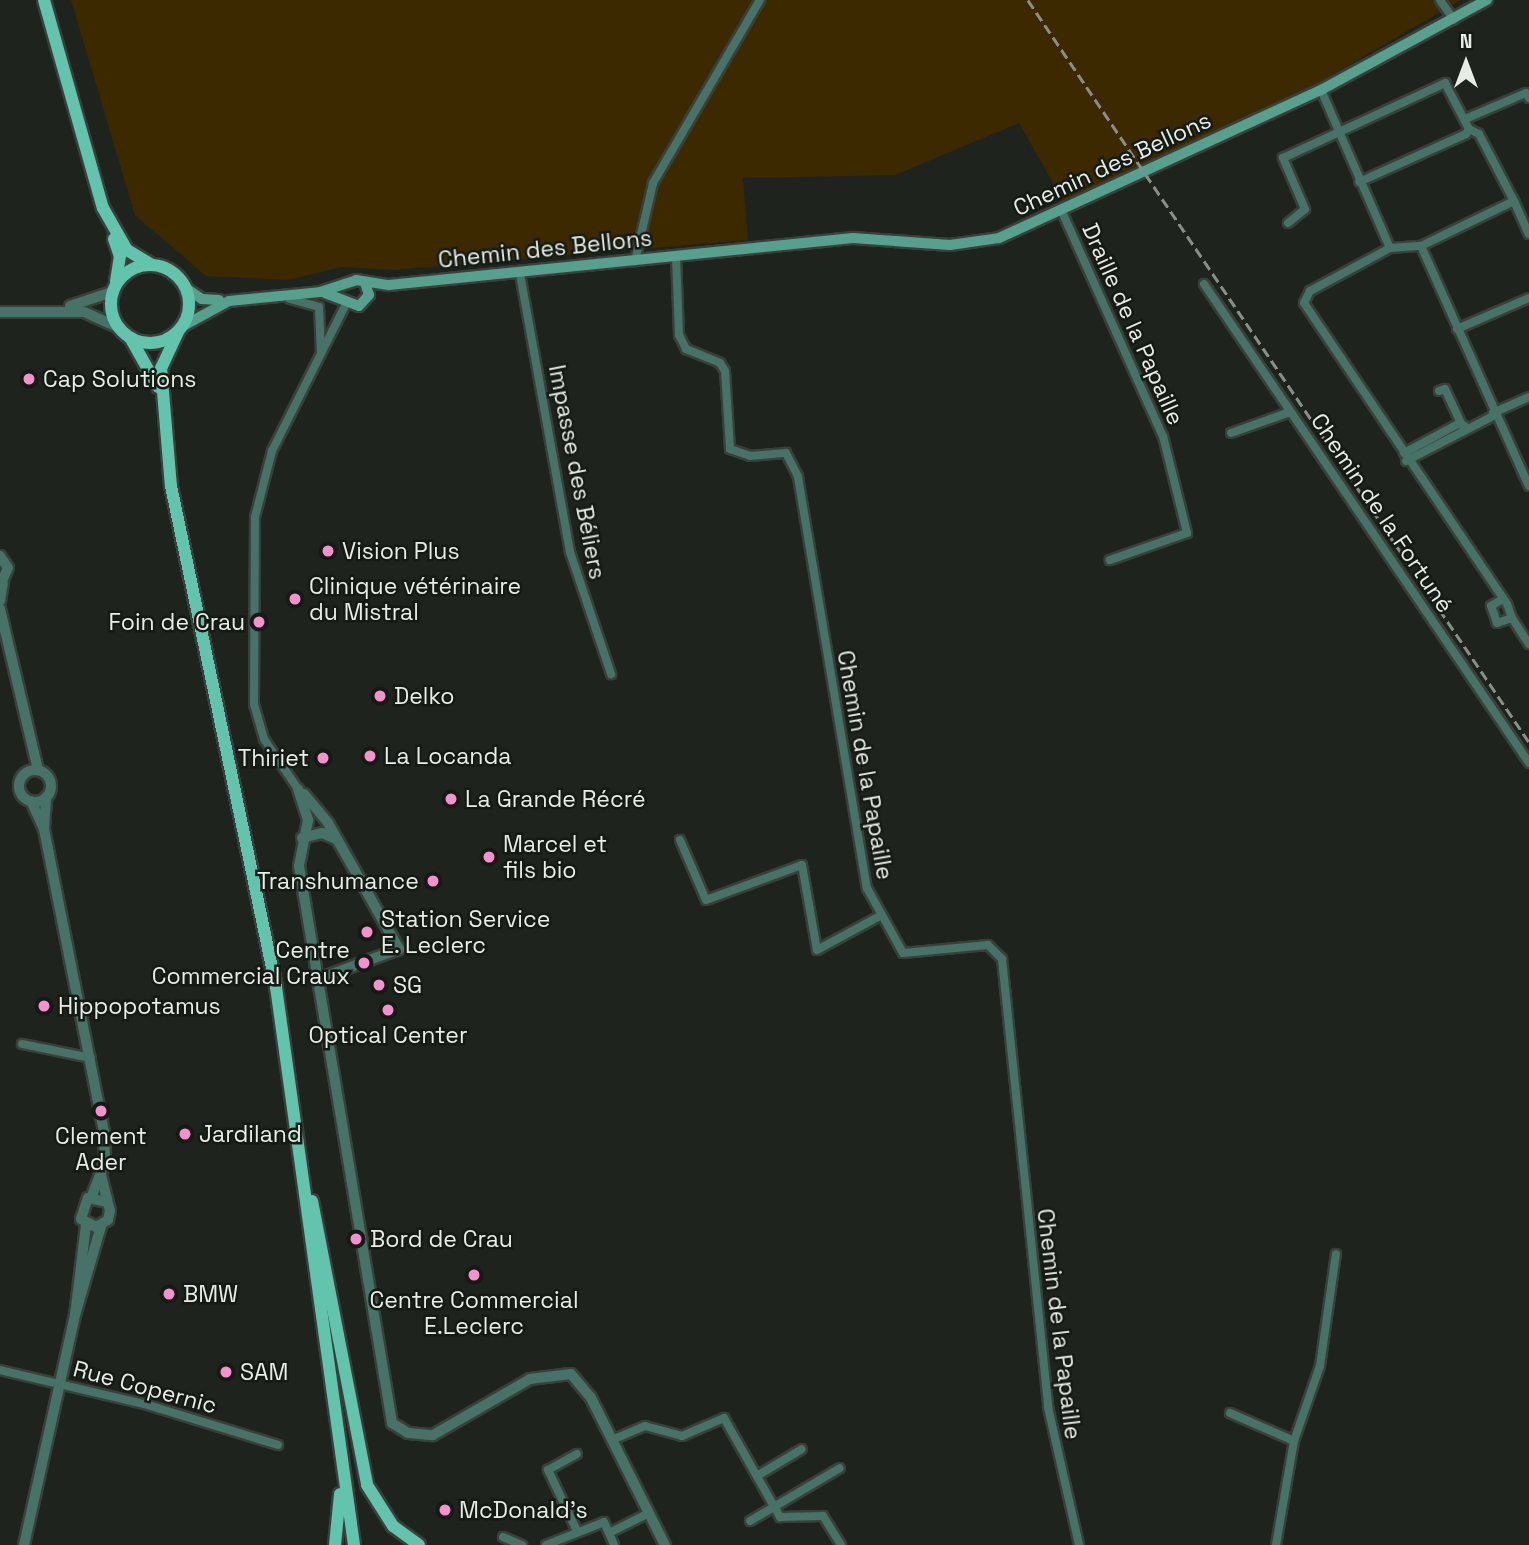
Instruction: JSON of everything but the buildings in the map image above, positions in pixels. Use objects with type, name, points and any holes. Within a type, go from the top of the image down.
[{"type":"main road","points":[[44,0],[120,256],[114,289],[117,327],[131,339],[161,397]]},
{"type":"main road","name":"Chemin des Bellons","points":[[346,296],[365,283],[389,285],[520,274],[853,238],[972,244],[1063,214],[1321,90],[1487,0]]},
{"type":"main road","points":[[108,219],[127,250],[152,265],[172,272],[186,288],[202,299],[229,301],[320,292],[346,296],[359,306],[369,295],[365,283]]},
{"type":"main road","points":[[114,289],[131,270],[152,265]]},
{"type":"main road","name":"Chemin des Bellons","points":[[369,295],[389,285]]},
{"type":"main road","points":[[186,288],[189,312],[163,359],[161,397],[177,517],[276,987],[354,1545]]},
{"type":"main road","points":[[131,339],[160,342],[229,301]]},
{"type":"main road","points":[[301,1165],[317,1217],[341,1371],[367,1485],[393,1526],[419,1545]]},
{"type":"main road","points":[[335,1545],[341,1520],[337,1424]]},
{"type":"street","points":[[635,261],[653,183],[760,0]]},
{"type":"street","points":[[1440,0],[1454,20]]},
{"type":"street","points":[[1288,223],[1305,209],[1283,158],[1445,83],[1469,129],[1479,134],[1529,234]]},
{"type":"street","points":[[1321,90],[1337,132],[1390,248]]},
{"type":"street","points":[[1465,119],[1526,93],[1529,99]]},
{"type":"street","points":[[1359,181],[1469,129]]},
{"type":"street","points":[[1514,201],[1421,246],[1390,248],[1310,292],[1304,303],[1405,457],[1463,533],[1529,644]]},
{"type":"street","name":"Draille de la Papaille","points":[[1063,214],[1163,436],[1187,533],[1110,560]]},
{"type":"street","points":[[1421,246],[1494,414],[1529,486]]},
{"type":"street","name":"Chemin de la Papaille","points":[[676,256],[679,335],[686,349],[720,363],[725,371],[730,449],[750,456],[786,453],[798,477],[867,888],[880,916],[903,953],[988,945],[1002,959],[1048,1407],[1079,1545]]},
{"type":"street","name":"Impasse des Béliers","points":[[520,274],[570,552],[611,674]]},
{"type":"street","name":"Chemin de la Fortuné","points":[[1204,284],[1529,763]]},
{"type":"street","points":[[0,310],[78,305],[114,289]]},
{"type":"street","points":[[340,327],[346,296]]},
{"type":"street","points":[[270,297],[319,307],[321,354]]},
{"type":"street","points":[[1457,330],[1529,298]]},
{"type":"street","points":[[321,978],[400,948],[336,839],[298,789],[257,721],[251,562],[269,460],[321,354],[359,306]]},
{"type":"street","points":[[0,310],[84,312],[117,327]]},
{"type":"street","points":[[1439,391],[1445,389],[1464,426]]},
{"type":"street","points":[[1405,457],[1464,426],[1529,397]]},
{"type":"street","points":[[1231,433],[1290,412]]},
{"type":"street","points":[[0,556],[8,568],[1,584],[0,601]]},
{"type":"street","points":[[1501,600],[1491,616],[1497,623],[1512,618]]},
{"type":"street","points":[[0,609],[28,750],[38,770],[49,779],[44,829]]},
{"type":"street","points":[[28,750],[26,773],[20,789],[31,801],[44,829],[91,1058],[105,1141],[101,1175],[92,1196],[79,1208],[86,1225],[75,1315]]},
{"type":"street","points":[[26,773],[38,770]]},
{"type":"street","points":[[298,789],[308,820],[302,838],[299,866],[321,978],[392,1423],[408,1433],[433,1435],[530,1379],[561,1371],[580,1380],[665,1545]]},
{"type":"street","points":[[31,801],[46,797]]},
{"type":"street","points":[[302,838],[323,833],[336,839]]},
{"type":"street","points":[[680,840],[706,900],[802,865],[817,950],[880,916]]},
{"type":"street","points":[[22,1044],[91,1058]]},
{"type":"street","points":[[24,1545],[75,1315],[101,1226],[110,1216],[101,1175]]},
{"type":"street","points":[[92,1196],[107,1202]]},
{"type":"street","points":[[86,1225],[101,1226]]},
{"type":"street","points":[[1276,1545],[1294,1441],[1320,1366],[1336,1254]]},
{"type":"street","name":"Rue Copernic","points":[[0,1370],[60,1383],[278,1445]]},
{"type":"street","points":[[1230,1413],[1294,1441]]},
{"type":"street","points":[[612,1440],[645,1426],[682,1436],[724,1418],[774,1507],[788,1518],[823,1516],[841,1545]]},
{"type":"street","points":[[757,1475],[802,1449]]},
{"type":"street","points":[[577,1454],[548,1470],[577,1531]]},
{"type":"street","points":[[750,1521],[841,1468]]},
{"type":"street","points":[[609,1533],[649,1513]]},
{"type":"street","points":[[545,1545],[604,1522],[614,1545]]},
{"type":"street","points":[[503,1537],[522,1545]]},
{"type":"shaded area","points":[[71,0],[1461,0],[1287,101],[1065,204],[1019,123],[895,175],[743,178],[748,240],[393,270],[342,267],[288,280],[206,276],[135,215]]},
{"type":"railway","points":[[1028,0],[1529,742]]},
{"type":"place","name":"Cap Solutions","points":[[29,379]]},
{"type":"place","name":"Vision Plus","points":[[328,551]]},
{"type":"place","name":"Clinique vétérinaire du Mistral","points":[[295,599]]},
{"type":"place","name":"Foin de Crau","points":[[259,622]]},
{"type":"place","name":"Delko","points":[[380,696]]},
{"type":"place","name":"La Locanda","points":[[370,756]]},
{"type":"place","name":"Thiriet","points":[[323,758]]},
{"type":"place","name":"La Grande Récré","points":[[451,799]]},
{"type":"place","name":"Marcel et fils bio","points":[[489,857]]},
{"type":"place","name":"Transhumance","points":[[433,881]]},
{"type":"place","name":"Station Service E. Leclerc","points":[[367,932]]},
{"type":"place","name":"Centre Commercial Craux","points":[[364,963]]},
{"type":"place","name":"SG","points":[[379,985]]},
{"type":"place","name":"Hippopotamus","points":[[44,1006]]},
{"type":"place","name":"Optical Center","points":[[388,1010]]},
{"type":"place","name":"Clement Ader","points":[[101,1111]]},
{"type":"place","name":"Jardiland","points":[[185,1134]]},
{"type":"place","name":"Bord de Crau","points":[[356,1239]]},
{"type":"place","name":"Centre Commercial E.Leclerc","points":[[474,1275]]},
{"type":"place","name":"BMW","points":[[169,1294]]},
{"type":"place","name":"SAM","points":[[226,1372]]},
{"type":"place","name":"McDonald's","points":[[445,1510]]}]
